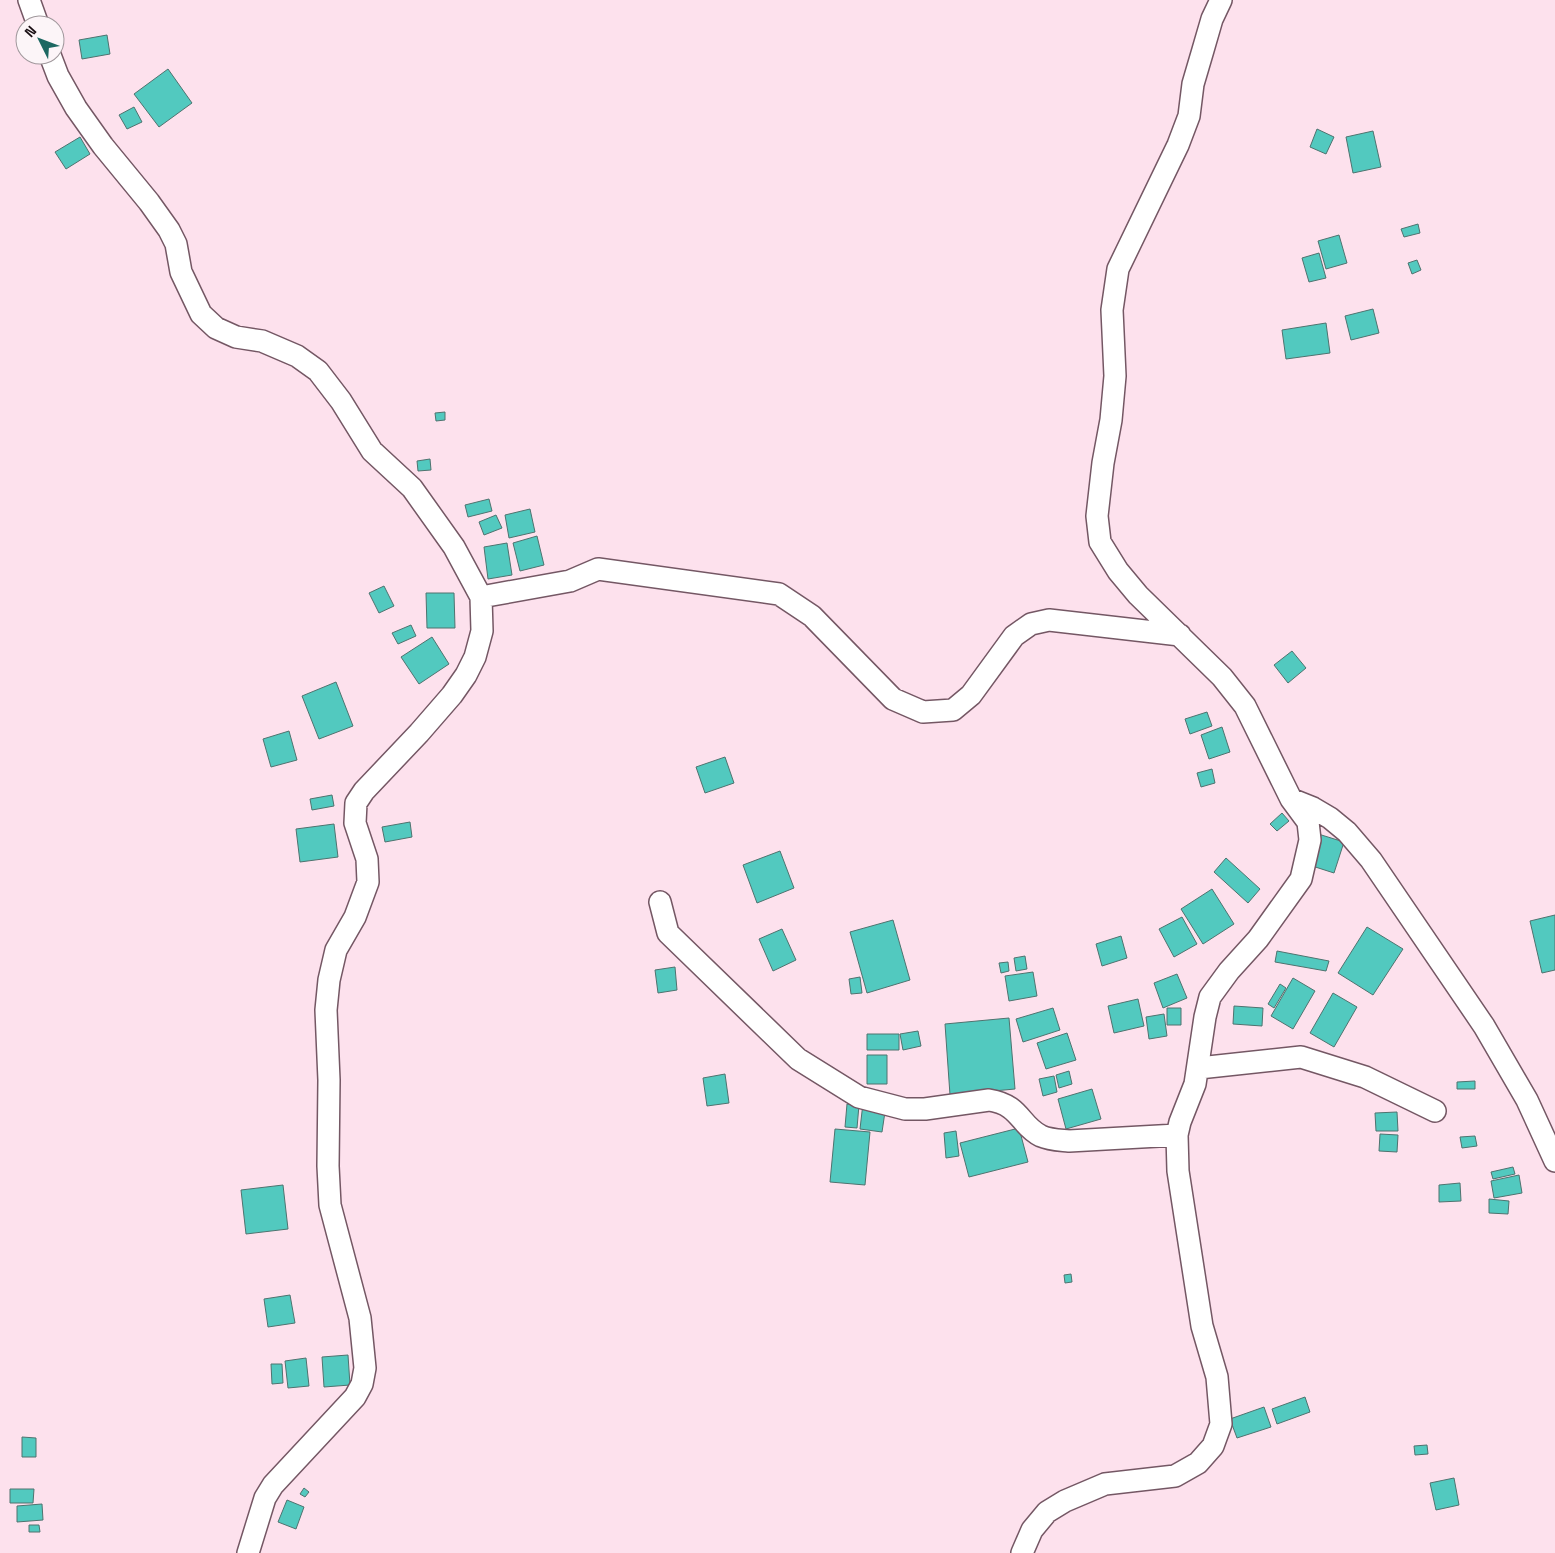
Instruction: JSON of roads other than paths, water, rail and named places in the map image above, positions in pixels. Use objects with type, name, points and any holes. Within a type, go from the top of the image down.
[{"type":"street","points":[[30,0],[35,15]]},
{"type":"street","points":[[1022,1553],[1032,1530],[1047,1512],[1065,1501],[1105,1484],[1175,1476],[1198,1463],[1213,1446],[1221,1424],[1217,1377],[1202,1326],[1178,1171],[1177,1135],[1198,1068],[1205,1017],[1210,997],[1229,971],[1258,939],[1301,879],[1310,840],[1308,822],[1291,799],[1245,706],[1222,677],[1138,595],[1118,571],[1100,542],[1097,516],[1103,463],[1111,420],[1115,376],[1112,310],[1118,269],[1178,145],[1189,116],[1193,84],[1202,50],[1212,19],[1221,0]]},
{"type":"street","points":[[54,65],[76,108],[169,230],[176,244],[181,272],[201,314],[216,328],[236,337],[262,341],[297,356],[318,371],[341,401],[372,451],[412,488],[454,547],[481,597],[482,631],[475,658],[466,675],[452,695],[419,733],[364,790],[356,803],[354,823],[367,859],[368,882],[355,917],[336,950],[329,980],[326,1010],[329,1080],[328,1166],[330,1205],[360,1318],[365,1368],[362,1384],[355,1397],[273,1485],[265,1498],[248,1553]]},
{"type":"street","points":[[481,597],[570,581],[598,569],[779,594],[812,616],[893,699],[923,712],[953,710],[971,695],[1014,636],[1031,624],[1049,620],[1180,635]]},
{"type":"street","points":[[1291,799],[1313,808],[1330,818],[1347,832],[1371,860],[1484,1026],[1527,1100],[1555,1161]]},
{"type":"street","points":[[660,902],[668,933],[674,940],[798,1059],[859,1097],[905,1109],[925,1109],[989,1100],[999,1102],[1008,1106],[1039,1135],[1051,1140],[1069,1141],[1177,1135]]},
{"type":"street","points":[[1198,1068],[1301,1057],[1366,1076],[1435,1110]]}]
